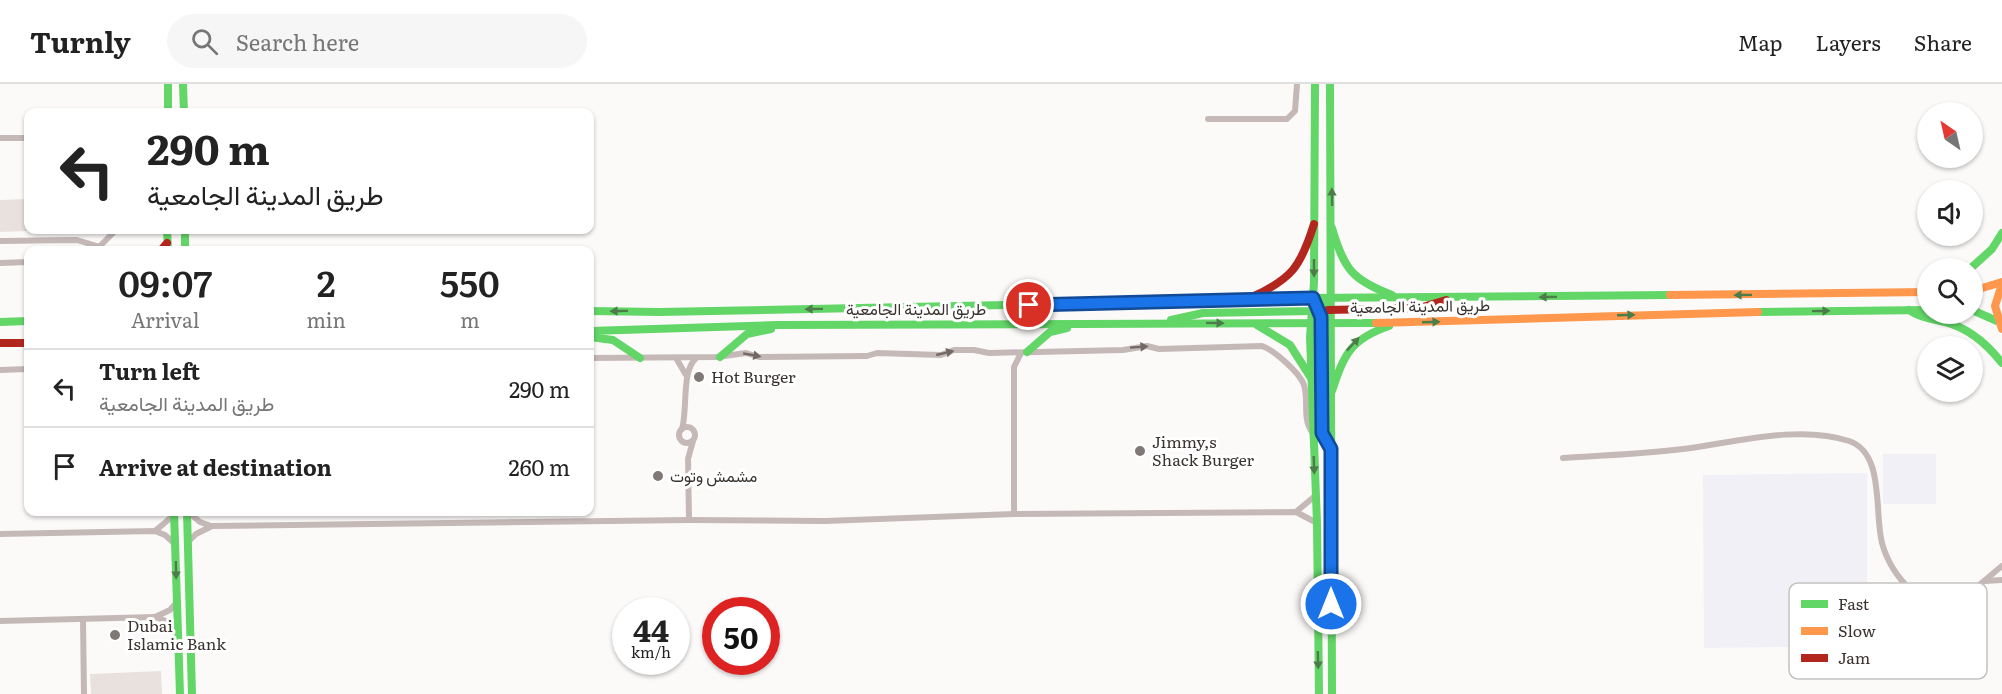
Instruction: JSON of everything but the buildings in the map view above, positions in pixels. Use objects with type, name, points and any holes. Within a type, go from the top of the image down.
[{"type":"main road","points":[[168,84],[168,108]]},
{"type":"main road","points":[[183,84],[184,108]]},
{"type":"main road","points":[[1315,84],[1313,298],[1321,322],[1322,427],[1324,439],[1331,449]]},
{"type":"main road","points":[[1330,84],[1332,694]]},
{"type":"main road","points":[[1246,299],[1280,285],[1294,274],[1302,261],[1314,224]]},
{"type":"main road","points":[[1332,228],[1342,260],[1353,276],[1367,286],[1398,297]]},
{"type":"main road","points":[[1982,258],[1992,249],[2002,233]]},
{"type":"main road","points":[[1983,288],[2002,283]]},
{"type":"main road","points":[[2002,283],[1996,299],[1997,321],[2002,329]]},
{"type":"main road","points":[[1912,292],[1917,290]]},
{"type":"main road","name":"طريق المدينة الجامعية","points":[[594,311],[671,312],[1313,298],[1917,292]]},
{"type":"main road","points":[[1318,694],[1317,523],[1312,432],[1310,323],[1317,310],[1332,298]]},
{"type":"main road","points":[[1166,323],[1185,316],[1203,313],[1419,308],[1435,305],[1448,298]]},
{"type":"main road","points":[[1909,310],[1922,317],[1943,321],[1966,330],[1986,344],[2002,363]]},
{"type":"main road","name":"طريق المدينة الجامعية","points":[[594,331],[777,325],[1255,324],[1331,321],[1399,323],[1647,314],[1917,310]]},
{"type":"main road","points":[[1983,315],[1997,321]]},
{"type":"main road","points":[[0,322],[24,321]]},
{"type":"main road","points":[[1024,352],[1050,332],[1079,323]]},
{"type":"main road","points":[[1332,391],[1343,357],[1354,341],[1370,332],[1399,323]]},
{"type":"main road","points":[[1255,324],[1283,337],[1294,345],[1311,378]]},
{"type":"main road","points":[[720,357],[747,334],[765,332],[777,325]]},
{"type":"main road","points":[[594,338],[613,340],[640,358]]},
{"type":"main road","points":[[0,343],[24,343]]},
{"type":"main road","points":[[174,516],[180,694]]},
{"type":"main road","points":[[188,516],[192,694]]},
{"type":"street","points":[[1208,119],[1287,119],[1295,111],[1297,84]]},
{"type":"street","points":[[0,138],[24,138]]},
{"type":"street","points":[[0,241],[77,240],[91,246]]},
{"type":"street","points":[[0,263],[24,262]]},
{"type":"street","points":[[594,358],[696,358],[746,353],[762,357],[867,356],[897,352],[907,355],[941,355],[954,350],[1002,353],[1123,350],[1144,346],[1159,349],[1262,346],[1274,352],[1303,382],[1307,423],[1312,432]]},
{"type":"street","points":[[1014,514],[1014,371],[1015,360],[1024,352]]},
{"type":"street","points":[[1002,353],[1014,371]]},
{"type":"street","points":[[676,358],[687,376]]},
{"type":"street","points":[[688,459],[679,435],[686,408],[689,366],[696,358]]},
{"type":"street","points":[[0,370],[24,369]]},
{"type":"street","points":[[686,408],[695,435],[688,459],[689,520]]},
{"type":"street","points":[[682,429],[691,428]]},
{"type":"street","points":[[1563,458],[1673,450],[1778,436],[1818,436],[1850,442],[1865,451],[1870,459],[1882,544],[1892,568],[1903,583]]},
{"type":"street","points":[[682,441],[687,443],[693,441]]},
{"type":"street","points":[[1296,512],[1315,496]]},
{"type":"street","points":[[193,516],[211,526],[689,520],[825,521],[1014,514],[1296,512],[1317,523]]},
{"type":"street","points":[[155,531],[171,516]]},
{"type":"street","points":[[188,542],[211,526]]},
{"type":"street","points":[[0,534],[155,531],[165,535],[176,546]]},
{"type":"street","points":[[1982,582],[2002,566]]},
{"type":"street","points":[[1982,582],[2002,580]]},
{"type":"street","points":[[155,617],[170,610],[177,602]]},
{"type":"street","points":[[0,621],[155,617],[166,621],[178,633]]},
{"type":"street","points":[[83,619],[84,694]]},
{"type":"shaded area","points":[[1883,454],[1936,454],[1936,504],[1883,504]]},
{"type":"shaded area","points":[[1867,473],[1867,583],[1789,583],[1789,647],[1704,648],[1703,475]]},
{"type":"traffic: fast","points":[[168,84],[168,108]]},
{"type":"traffic: fast","points":[[183,84],[184,108]]},
{"type":"traffic: fast","points":[[1315,84],[1314,283],[1310,337],[1317,523],[1319,694]]},
{"type":"traffic: fast","points":[[1330,84],[1332,694]]},
{"type":"traffic: fast","points":[[1332,228],[1341,254],[1352,271],[1367,284],[1392,295]]},
{"type":"traffic: fast","points":[[1982,258],[1992,249],[2002,233]]},
{"type":"traffic: fast","points":[[167,234],[168,246]]},
{"type":"traffic: fast","points":[[185,234],[185,246]]},
{"type":"traffic: fast","points":[[1307,298],[1670,295]]},
{"type":"traffic: fast","points":[[1171,320],[1203,313],[1312,311],[1323,306],[1332,298]]},
{"type":"traffic: fast","points":[[594,311],[660,312],[1061,304]]},
{"type":"traffic: fast","points":[[1909,310],[1922,317],[1962,328],[1984,343],[2002,363]]},
{"type":"traffic: fast","points":[[1758,312],[1917,310]]},
{"type":"traffic: fast","points":[[1983,315],[1997,321]]},
{"type":"traffic: fast","points":[[1321,316],[1322,427],[1324,439],[1331,449]]},
{"type":"traffic: fast","points":[[0,322],[24,321]]},
{"type":"traffic: fast","points":[[594,331],[777,325],[1376,323]]},
{"type":"traffic: fast","points":[[1257,325],[1290,345],[1311,378]]},
{"type":"traffic: fast","points":[[1332,391],[1351,349],[1366,336],[1389,326]]},
{"type":"traffic: fast","points":[[1027,352],[1050,332],[1067,328]]},
{"type":"traffic: fast","points":[[720,357],[747,334],[771,329]]},
{"type":"traffic: fast","points":[[594,338],[613,340],[640,358]]},
{"type":"traffic: fast","points":[[174,516],[180,694]]},
{"type":"traffic: fast","points":[[187,516],[192,694]]},
{"type":"traffic: slow","points":[[1983,288],[2002,282]]},
{"type":"traffic: slow","points":[[2002,284],[1995,306],[2002,329]]},
{"type":"traffic: slow","points":[[1670,295],[1917,292]]},
{"type":"traffic: slow","points":[[1376,323],[1758,312]]},
{"type":"traffic: jam","points":[[1252,297],[1277,284],[1293,270],[1304,251],[1314,224]]},
{"type":"traffic: jam","points":[[1061,304],[1307,298]]},
{"type":"traffic: jam","points":[[1318,314],[1328,310],[1419,308],[1446,300]]},
{"type":"traffic: jam","points":[[0,343],[24,343]]},
{"type":"place","name":"Hot Burger","points":[[699,377]]},
{"type":"place","name":"Jimmy,s Shack Burger","points":[[1140,451]]},
{"type":"place","name":"مشمش وتوت","points":[[658,476]]},
{"type":"place","name":"Dubai Islamic Bank","points":[[115,635]]},
{"type":"route","points":[[1029,305],[1313,298],[1321,317],[1322,433],[1331,449],[1331,604]]}]
